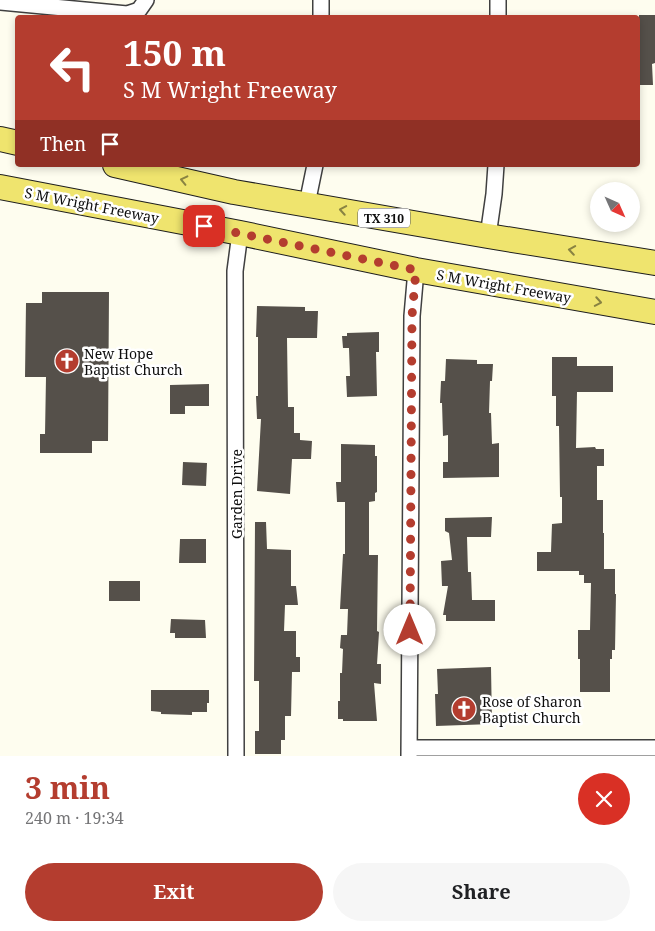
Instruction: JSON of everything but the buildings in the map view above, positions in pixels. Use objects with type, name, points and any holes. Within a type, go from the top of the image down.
[{"type":"main road","points":[[0,139],[15,142]]},
{"type":"main road","name":"TX 310","points":[[124,167],[234,192],[655,263]]},
{"type":"main road","name":"S M Wright Freeway","points":[[0,187],[240,233],[416,270],[655,312]]},
{"type":"street","points":[[0,2],[127,14],[139,10],[146,0]]},
{"type":"street","points":[[321,0],[321,15]]},
{"type":"street","points":[[498,0],[498,15]]},
{"type":"street","points":[[307,204],[315,167]]},
{"type":"street","points":[[488,236],[496,167]]},
{"type":"street","name":"Garden Drive","points":[[236,756],[235,271],[240,233]]},
{"type":"street","points":[[416,270],[412,316],[409,752],[655,748]]},
{"type":"place","name":"New Hope Baptist Church","points":[[67,361]]},
{"type":"place","name":"Rose of Sharon Baptist Church","points":[[464,709]]},
{"type":"route","points":[[204,226],[416,270],[412,316],[410,630]]}]
